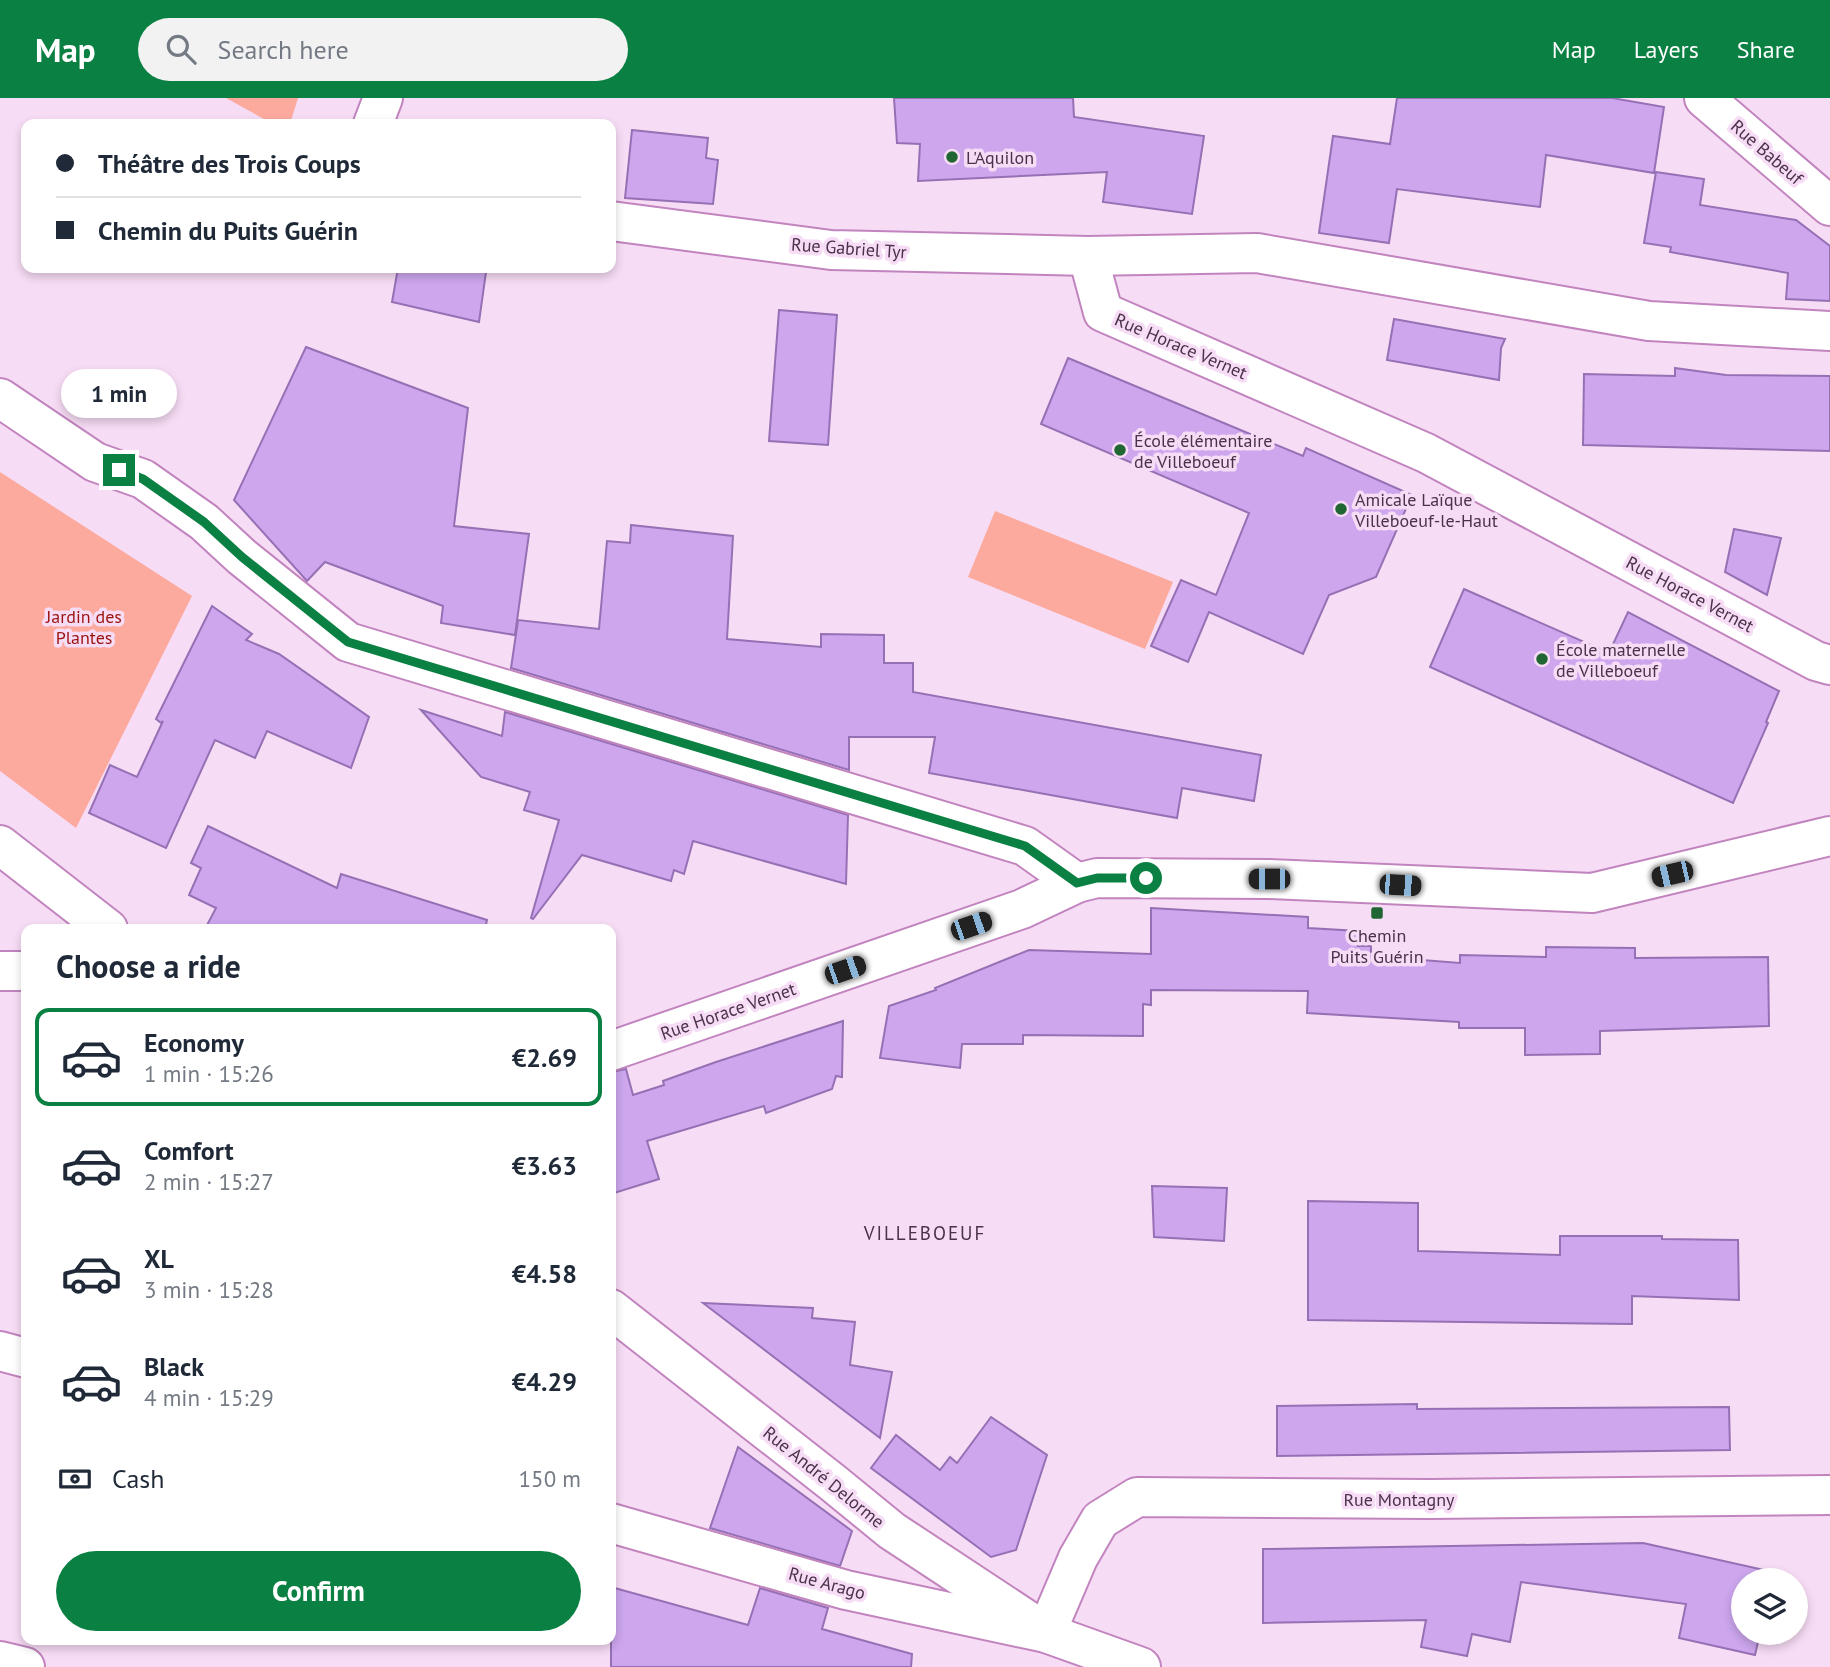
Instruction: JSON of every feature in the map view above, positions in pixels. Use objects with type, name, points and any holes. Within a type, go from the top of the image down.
[{"type":"street","points":[[375,119],[383,98]]},
{"type":"street","name":"Rue Babeuf","points":[[1704,98],[1830,206]]},
{"type":"street","name":"Rue Gabriel Tyr","points":[[616,222],[831,250],[1088,256]]},
{"type":"street","points":[[1088,256],[1257,253],[1649,321],[1830,331]]},
{"type":"street","name":"Rue Horace Vernet","points":[[1088,256],[1103,312],[1426,453],[1816,661],[1830,665]]},
{"type":"street","points":[[0,398],[95,462],[143,479],[204,522],[242,557],[348,642],[1025,846],[1077,883]]},
{"type":"street","name":"Rue Horace Vernet","points":[[616,1049],[1022,909],[1077,883],[1097,878],[1269,879],[1592,893],[1830,836]]},
{"type":"street","points":[[0,845],[101,924]]},
{"type":"street","points":[[0,971],[21,971]]},
{"type":"street","name":"Rue André Delorme","points":[[616,1313],[892,1531],[1046,1633]]},
{"type":"street","points":[[0,1351],[21,1357]]},
{"type":"street","name":"Rue Montagny","points":[[1046,1633],[1078,1558],[1100,1520],[1137,1497],[1430,1499],[1830,1495]]},
{"type":"street","name":"Rue Arago","points":[[616,1524],[846,1590],[1046,1633]]},
{"type":"street","points":[[1046,1633],[1140,1667]]},
{"type":"street","points":[[0,1661],[25,1667]]},
{"type":"green space","points":[[226,98],[298,98],[292,119],[264,119]]},
{"type":"green space","name":"Jardin des Plantes","points":[[0,472],[192,596],[76,828],[0,771]]},
{"type":"green space","points":[[995,511],[1173,582],[1145,649],[968,577]]},
{"type":"building","points":[[894,98],[1073,98],[1074,117],[1204,136],[1192,214],[1103,202],[1107,172],[918,181],[920,144],[897,143]]},
{"type":"building","points":[[1397,98],[1612,98],[1664,107],[1654,173],[1546,155],[1540,207],[1397,189],[1389,243],[1319,233],[1333,136],[1390,144]]},
{"type":"building","points":[[632,130],[708,138],[706,158],[718,160],[713,204],[625,198]]},
{"type":"building","points":[[1656,172],[1704,179],[1700,205],[1796,220],[1830,246],[1830,301],[1786,299],[1788,273],[1670,252],[1671,247],[1644,243]]},
{"type":"building","points":[[397,273],[486,273],[479,322],[392,302]]},
{"type":"building","points":[[779,310],[837,315],[828,445],[769,441]]},
{"type":"building","points":[[1394,319],[1505,339],[1501,348],[1499,380],[1387,360]]},
{"type":"building","points":[[306,347],[468,408],[454,526],[529,534],[515,635],[441,623],[443,606],[325,562],[307,581],[234,500]]},
{"type":"building","points":[[1068,358],[1303,456],[1306,448],[1412,495],[1376,577],[1329,595],[1303,654],[1209,612],[1188,662],[1151,646],[1181,580],[1216,595],[1249,513],[1041,424]]},
{"type":"building","points":[[1675,368],[1726,375],[1830,376],[1830,451],[1583,445],[1584,374],[1675,376]]},
{"type":"building","points":[[631,525],[733,536],[727,639],[821,647],[821,634],[884,635],[884,663],[913,663],[913,692],[1261,755],[1254,801],[1182,788],[1177,818],[929,773],[935,737],[849,737],[849,770],[511,668],[518,620],[599,629],[607,541],[630,543]]},
{"type":"building","points":[[1734,529],[1781,538],[1767,595],[1725,572]]},
{"type":"building","points":[[1464,589],[1609,653],[1628,612],[1779,691],[1733,803],[1430,667]]},
{"type":"building","points":[[212,606],[252,634],[246,640],[279,654],[369,717],[351,768],[267,731],[255,758],[215,740],[166,848],[89,813],[110,765],[137,777],[163,721],[161,723],[156,719]]},
{"type":"building","points":[[421,710],[502,736],[505,712],[848,815],[846,884],[693,841],[684,874],[674,870],[671,881],[582,855],[533,919],[531,918],[559,820],[524,810],[530,792],[481,777]]},
{"type":"building","points":[[208,826],[337,888],[341,874],[487,920],[486,924],[208,924],[216,908],[189,895],[201,868],[191,863]]},
{"type":"building","points":[[1151,908],[1308,917],[1308,928],[1359,931],[1358,946],[1371,946],[1371,956],[1460,963],[1460,955],[1546,957],[1546,947],[1635,948],[1635,958],[1768,957],[1769,1026],[1600,1031],[1600,1054],[1525,1055],[1525,1028],[1459,1028],[1459,1022],[1307,1013],[1308,991],[1151,990],[1151,1005],[1143,1004],[1143,1036],[1023,1035],[1023,1044],[962,1044],[960,1068],[880,1058],[889,1006],[936,990],[935,988],[1029,950],[1151,954]]},
{"type":"building","points":[[843,1021],[842,1077],[836,1076],[832,1089],[766,1113],[764,1106],[647,1141],[659,1179],[616,1192],[616,1071],[626,1069],[633,1095],[664,1085],[663,1081]]},
{"type":"building","points":[[1152,1186],[1227,1188],[1224,1241],[1154,1237]]},
{"type":"building","points":[[1308,1201],[1418,1203],[1418,1251],[1560,1255],[1560,1236],[1662,1236],[1662,1239],[1738,1240],[1739,1300],[1632,1296],[1632,1324],[1308,1320]]},
{"type":"building","points":[[703,1303],[813,1308],[812,1318],[855,1322],[850,1365],[892,1372],[880,1438]]},
{"type":"building","points":[[1417,1404],[1417,1409],[1729,1407],[1730,1450],[1277,1456],[1277,1406]]},
{"type":"building","points":[[991,1417],[1047,1455],[1016,1550],[991,1557],[871,1468],[896,1435],[940,1470],[950,1457],[957,1463]]},
{"type":"building","points":[[738,1447],[852,1531],[840,1566],[710,1528]]},
{"type":"building","points":[[1643,1543],[1755,1568],[1731,1568],[1731,1645],[1757,1645],[1755,1655],[1679,1638],[1686,1604],[1521,1582],[1510,1642],[1472,1634],[1467,1656],[1421,1647],[1426,1620],[1263,1623],[1263,1549]]},
{"type":"building","points":[[616,1588],[748,1625],[760,1588],[828,1608],[822,1629],[912,1654],[911,1667],[611,1667],[611,1645],[616,1645]]},
{"type":"place","name":"L'Aquilon","points":[[952,157]]},
{"type":"place","name":"École élémentaire de Villeboeuf","points":[[1120,450]]},
{"type":"place","name":"Amicale Laïque Villeboeuf-le-Haut","points":[[1341,509]]},
{"type":"place","name":"École maternelle de Villeboeuf","points":[[1542,659]]},
{"type":"place","name":"Chemin Puits Guérin","points":[[1377,913]]},
{"type":"district","name":"VILLEBOEUF","points":[[925,1233]]},
{"type":"route","points":[[119,470],[143,479],[204,522],[242,557],[348,642],[1025,846],[1077,883],[1097,878],[1146,878]]}]
